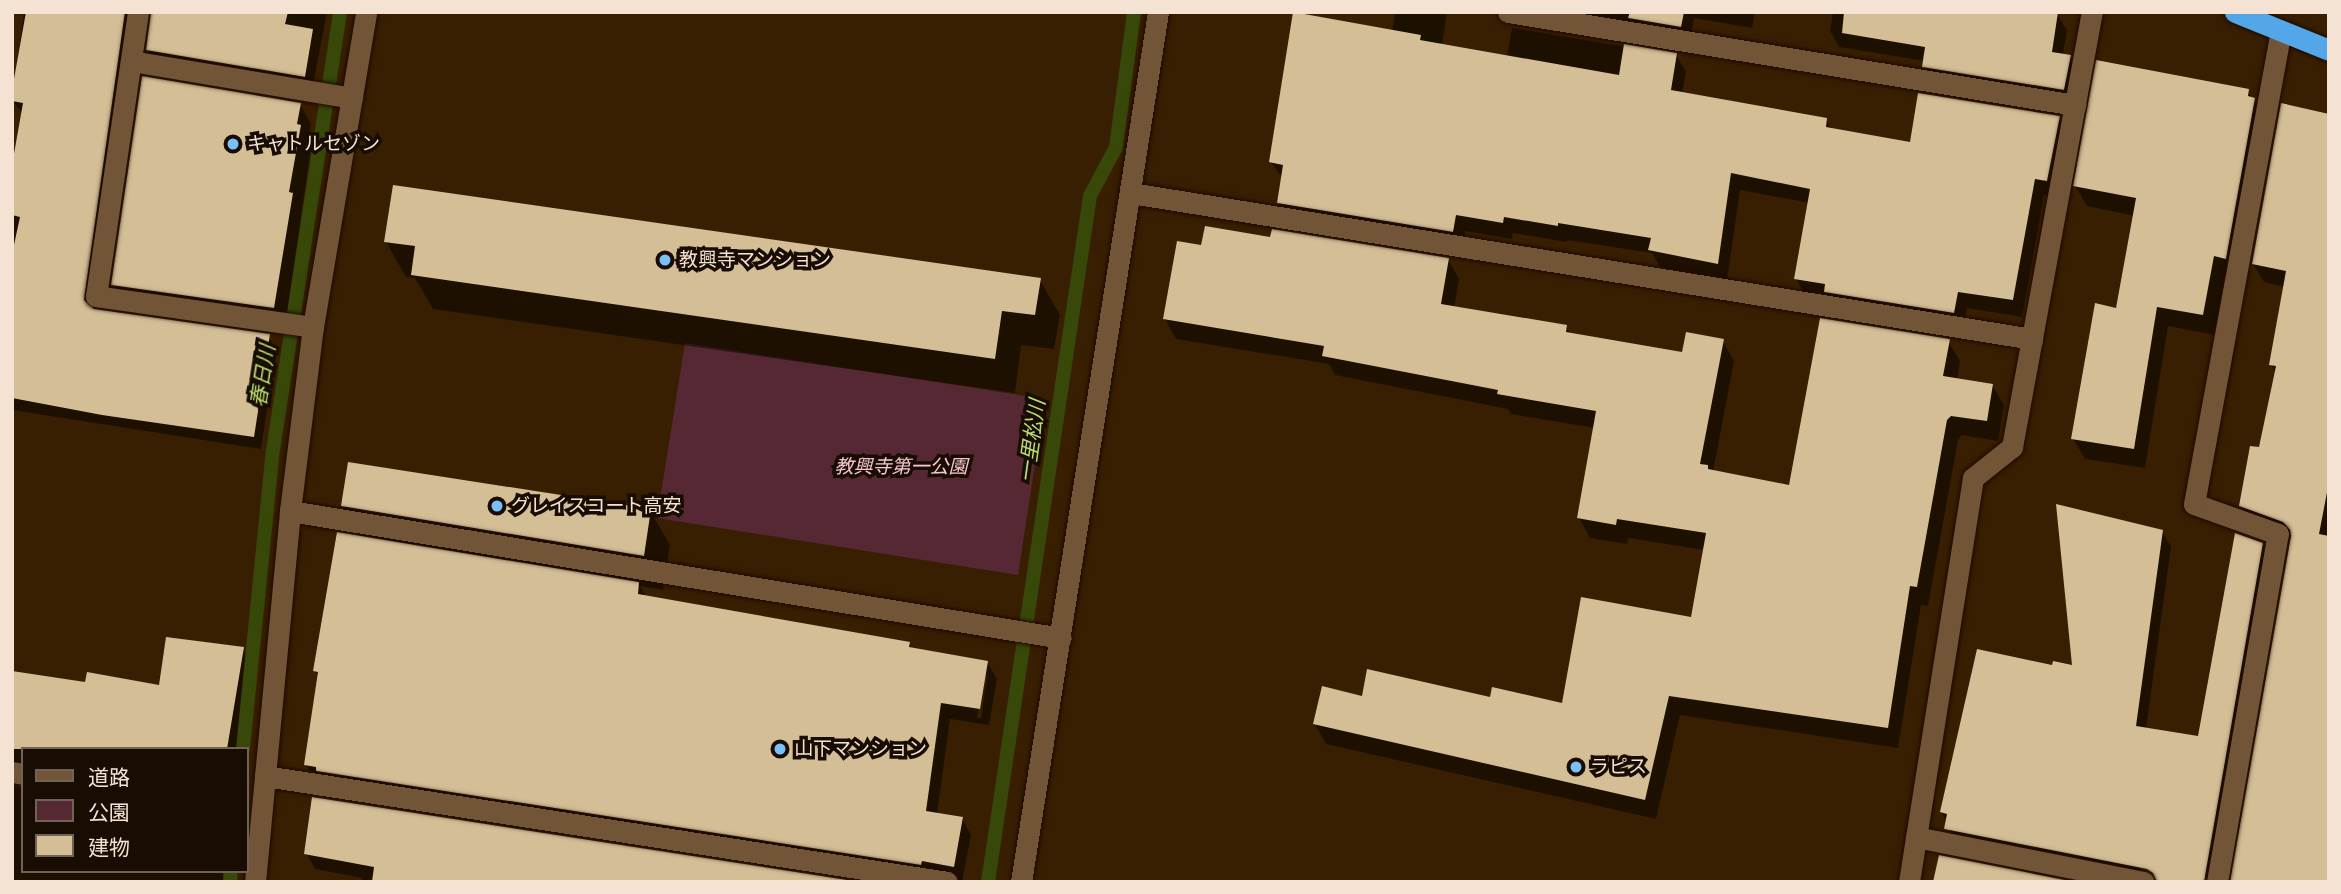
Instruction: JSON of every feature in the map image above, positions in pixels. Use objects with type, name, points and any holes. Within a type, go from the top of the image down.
[{"type":"highway","points":[[2235,12],[2329,50]]},
{"type":"street","points":[[138,12],[96,296],[313,327]]},
{"type":"street","points":[[255,882],[254,813],[265,776],[290,511],[313,327],[366,12]]},
{"type":"street","points":[[1021,882],[1053,637],[1131,193],[1158,12]]},
{"type":"street","points":[[1508,12],[2075,105]]},
{"type":"street","points":[[1909,882],[1973,478],[2012,447],[2092,12]]},
{"type":"street","points":[[2217,882],[2278,534],[2194,504],[2281,30]]},
{"type":"street","points":[[131,61],[352,99]]},
{"type":"street","points":[[1131,193],[2032,339]]},
{"type":"street","points":[[290,511],[1053,637]]},
{"type":"street","points":[[265,776],[947,882]]},
{"type":"street","points":[[1916,837],[2144,882]]},
{"type":"green space","name":"教興寺第一公園","points":[[685,343],[1045,399],[1018,575],[657,518]]},
{"type":"building","points":[[26,12],[125,12],[84,300],[94,309],[270,334],[254,437],[102,415],[12,398],[12,254],[20,217],[12,215],[12,165],[23,103],[12,101],[12,90]]},
{"type":"building","points":[[151,12],[288,12],[285,24],[313,29],[305,77],[146,50]]},
{"type":"building","points":[[1293,12],[1421,35],[1420,40],[1619,75],[1624,44],[1677,53],[1671,90],[1827,118],[1826,127],[1910,142],[1918,93],[2060,116],[2047,181],[2035,179],[2013,300],[1958,292],[1954,313],[1824,292],[1825,284],[1794,279],[1810,189],[1731,173],[1718,264],[1648,250],[1651,238],[1558,223],[1558,226],[1504,217],[1503,223],[1456,215],[1453,232],[1277,203],[1283,165],[1269,162]]},
{"type":"building","points":[[1630,12],[1684,12],[1681,27],[1628,18]]},
{"type":"building","points":[[1844,12],[2058,12],[2052,52],[2071,55],[2064,90],[1922,67],[1925,47],[1842,33]]},
{"type":"building","points":[[2096,60],[2249,89],[2248,96],[2255,98],[2226,259],[2214,256],[2203,315],[2157,307],[2134,449],[2071,439],[2095,303],[2116,308],[2136,198],[2073,186]]},
{"type":"building","points":[[142,76],[301,103],[297,124],[301,125],[289,192],[293,193],[274,308],[111,285]]},
{"type":"building","points":[[2281,103],[2329,114],[2329,482],[2319,534],[2329,536],[2329,882],[2230,882],[2291,536],[2290,530],[2283,522],[2239,506],[2250,446],[2259,447],[2276,366],[2269,365],[2286,271],[2252,264]]},
{"type":"building","name":"教興寺マンション","points":[[393,185],[1041,278],[1035,315],[1002,311],[995,359],[411,275],[415,246],[384,242]]},
{"type":"building","points":[[1205,226],[1270,237],[1272,229],[1449,258],[1441,304],[1567,325],[1566,332],[1682,352],[1686,332],[1724,339],[1700,464],[1708,465],[1708,469],[1789,485],[1820,318],[1950,339],[1943,376],[1993,384],[1987,421],[1951,416],[1947,420],[1917,587],[1910,586],[1888,728],[1669,696],[1645,800],[1313,724],[1322,686],[1362,696],[1367,669],[1490,697],[1492,687],[1562,703],[1581,597],[1691,617],[1706,533],[1617,519],[1616,525],[1577,518],[1596,411],[1497,394],[1498,390],[1322,356],[1324,346],[1163,319],[1177,241],[1201,245]]},
{"type":"building","name":"グレイスコート高安","points":[[348,462],[651,509],[644,556],[341,506]]},
{"type":"building","points":[[2056,504],[2163,530],[2136,726],[2198,736],[2235,533],[2263,543],[2204,882],[2157,882],[2153,873],[2147,869],[1944,829],[1947,814],[1940,812],[1977,649],[2052,665],[2053,661],[2072,665]]},
{"type":"building","points":[[337,532],[639,582],[638,594],[910,642],[909,647],[988,661],[980,709],[941,703],[926,811],[963,817],[954,867],[922,861],[921,865],[316,771],[316,767],[304,765],[318,672],[313,671]]},
{"type":"building","points":[[166,637],[244,647],[227,747],[12,749],[12,671],[85,682],[87,672],[159,685]]},
{"type":"building","points":[[312,797],[860,882],[372,882],[374,867],[304,854]]},
{"type":"building","points":[[1939,855],[2075,882],[1933,882]]},
{"type":"waterway","name":"春日川","points":[[243,747],[272,457],[340,12]]},
{"type":"waterway","name":"一里松川","points":[[988,882],[1090,196],[1116,147],[1134,12]]},
{"type":"waterway","name":"春日川","points":[[230,882],[231,873]]},
{"type":"place","name":"キャトルセゾン","points":[[233,144]]},
{"type":"place","name":"教興寺マンション","points":[[665,260]]},
{"type":"place","name":"グレイスコート高安","points":[[497,506]]},
{"type":"place","name":"山下マンション","points":[[780,749]]},
{"type":"place","name":"ラピス","points":[[1576,767]]}]
